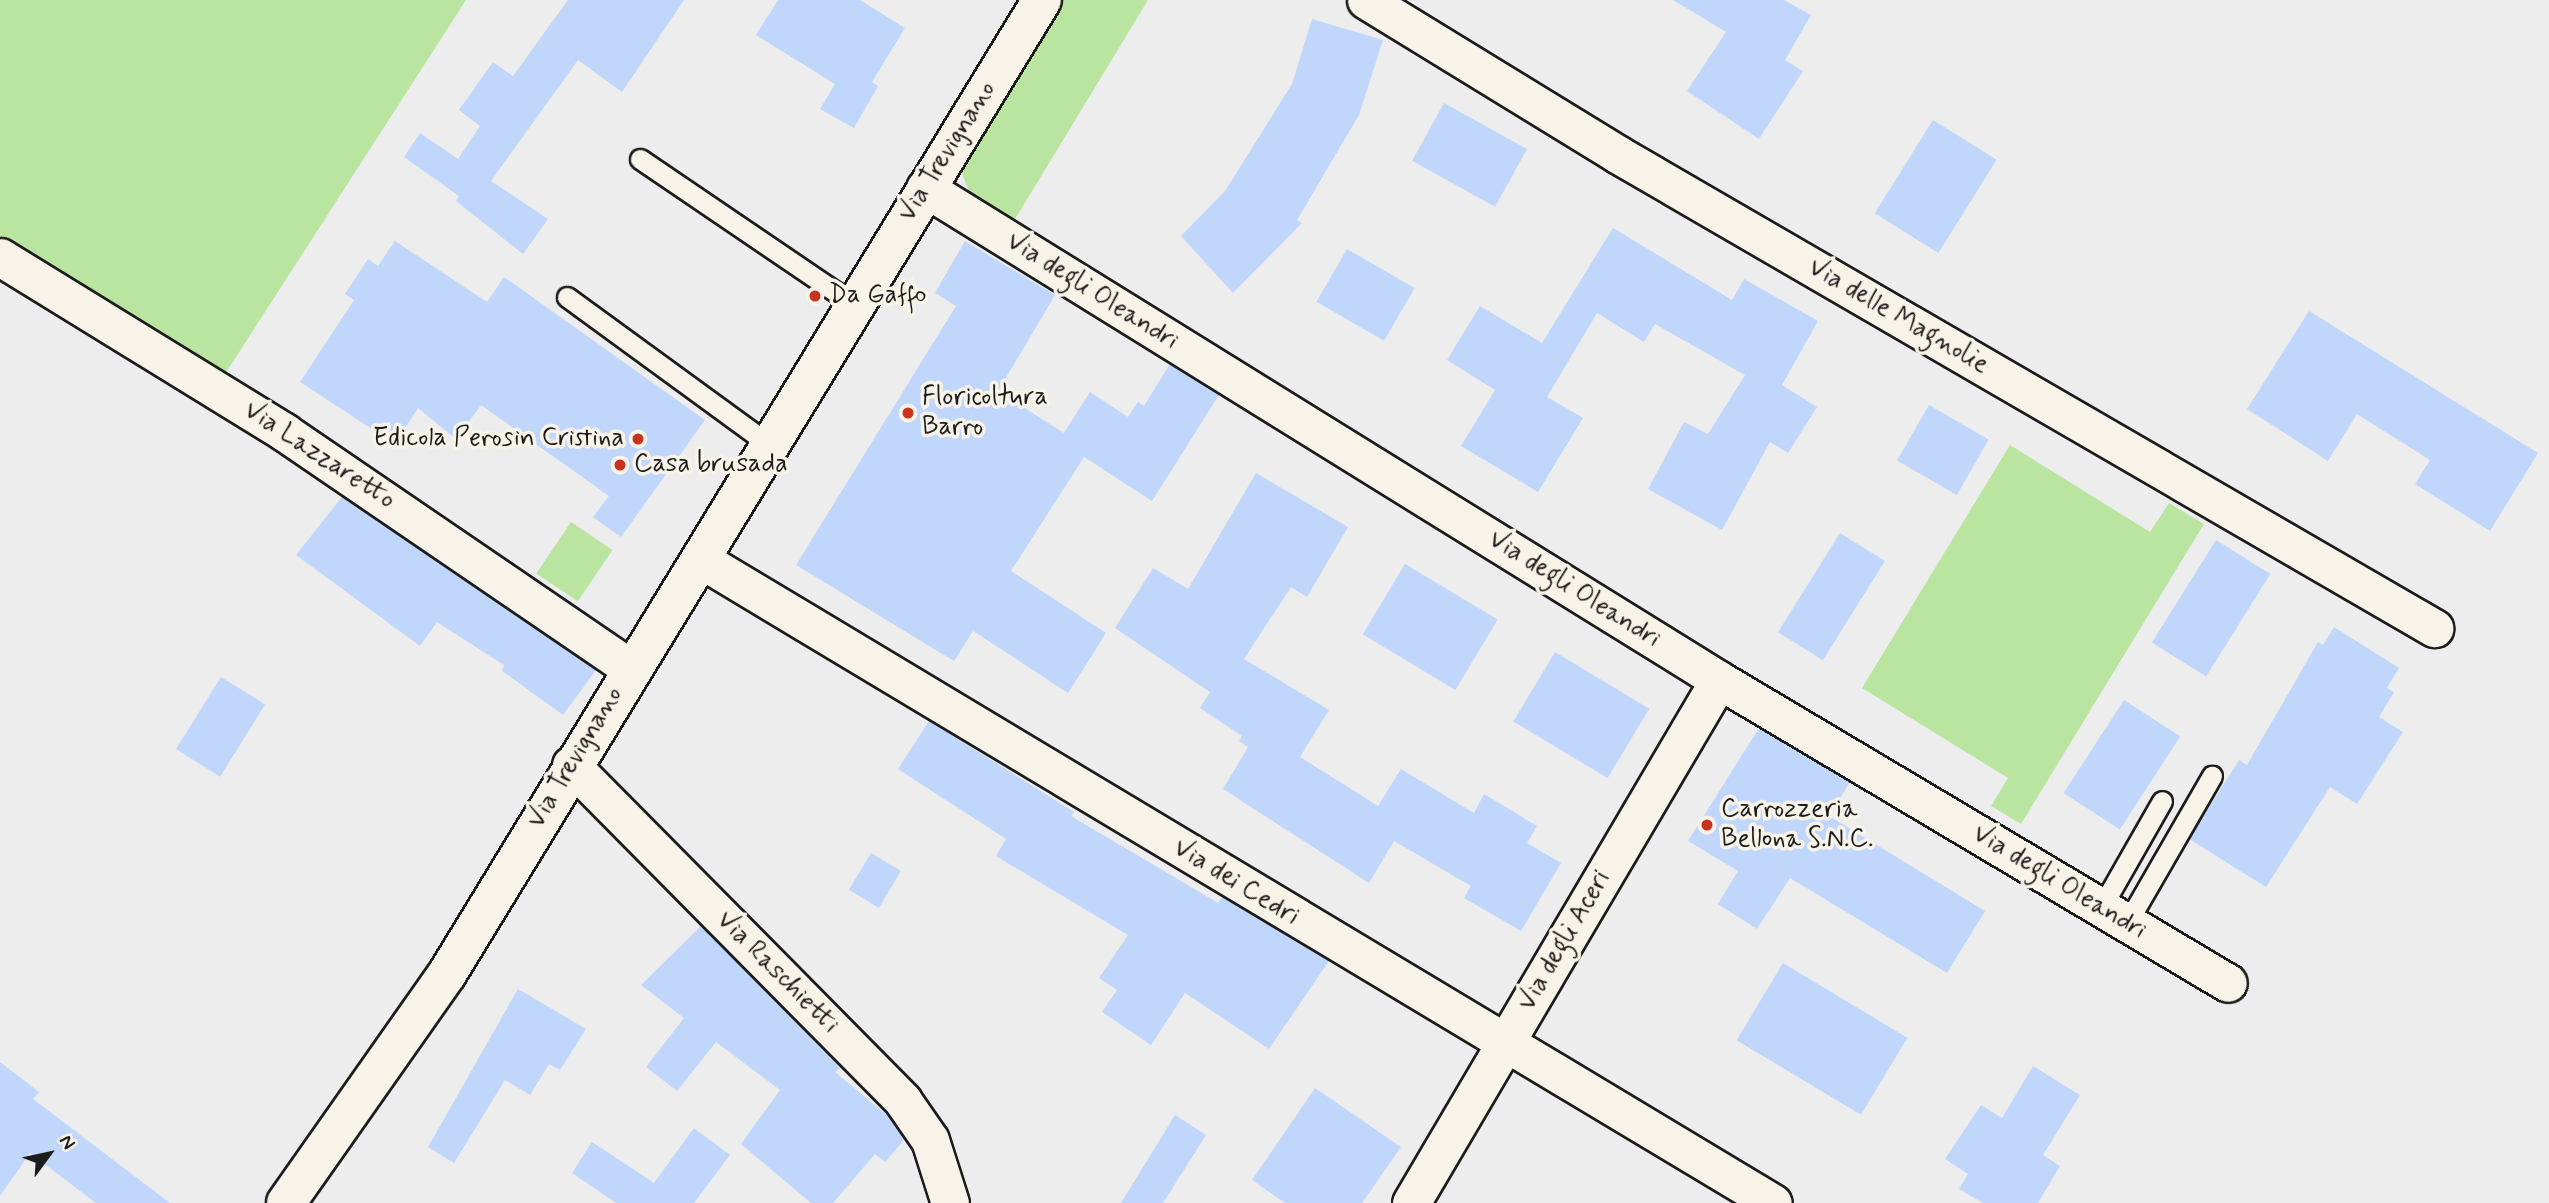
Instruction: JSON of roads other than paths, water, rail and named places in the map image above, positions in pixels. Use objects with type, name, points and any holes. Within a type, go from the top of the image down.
[{"type":"main road","name":"Via Trevignano","points":[[285,1203],[447,974],[630,668],[700,559],[1042,0]]},
{"type":"street","name":"Via delle Magnolie","points":[[1366,0],[1617,154],[2434,628]]},
{"type":"street","name":"Via degli Oleandri","points":[[925,188],[1719,680],[2228,983]]},
{"type":"street","name":"Via Lazzaretto","points":[[0,257],[284,432],[630,668]]},
{"type":"street","name":"Via dei Cedri","points":[[700,559],[1504,1045],[1773,1203]]},
{"type":"street","name":"Via degli Aceri","points":[[1411,1203],[1719,680]]},
{"type":"street","name":"Via Raschietti","points":[[571,765],[903,1101],[930,1140],[950,1203]]},
{"type":"lane","points":[[640,159],[855,305]]},
{"type":"lane","points":[[567,297],[770,445]]},
{"type":"lane","points":[[2114,916],[2212,776]]},
{"type":"lane","points":[[2114,916],[2162,801]]},
{"type":"place","name":"Da Gaffo","points":[[815,296]]},
{"type":"place","name":"Floricoltura Barro","points":[[908,413]]},
{"type":"place","name":"Edicola Perosin Cristina","points":[[638,439]]},
{"type":"place","name":"Casa brusada","points":[[620,465]]},
{"type":"place","name":"Carrozzeria Bellona S.N.C.","points":[[1707,825]]}]
